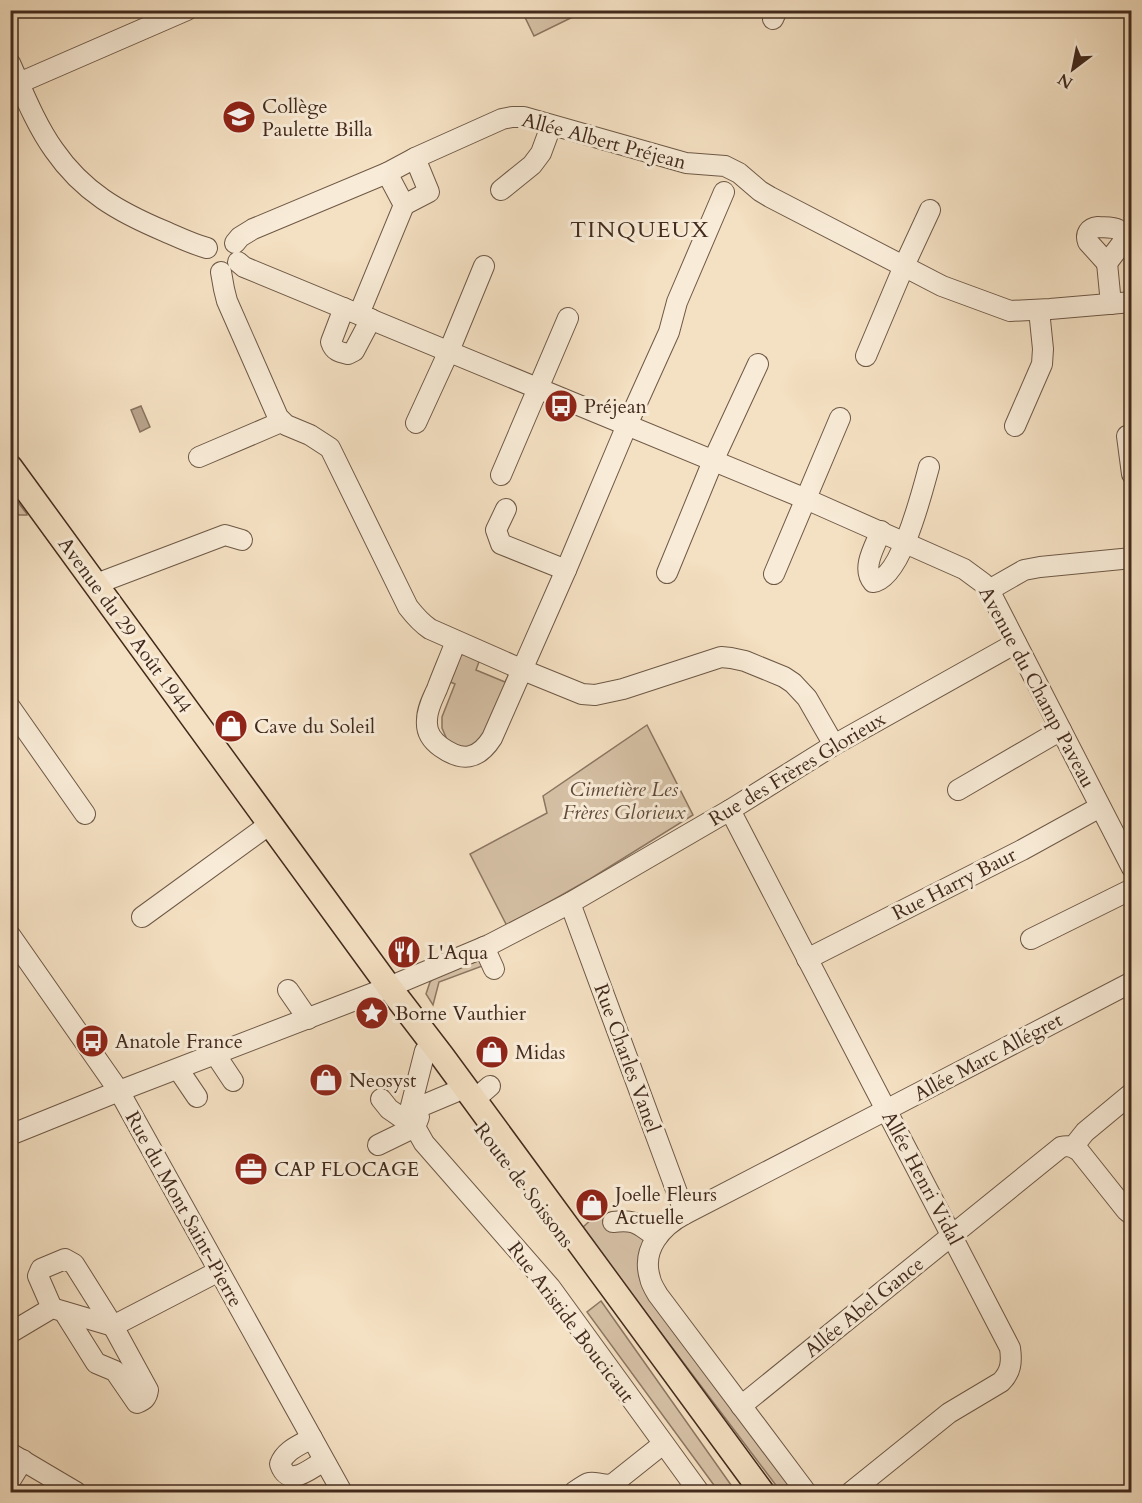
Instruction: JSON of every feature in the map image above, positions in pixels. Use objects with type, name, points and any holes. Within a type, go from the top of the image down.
[{"type":"main road","name":"Avenue du 29 Août 1944","points":[[10,466],[389,987]]},
{"type":"main road","name":"Route de Soissons","points":[[389,987],[418,1041],[473,1093],[538,1195],[752,1492]]},
{"type":"main road","name":"Route de Soissons","points":[[538,1195],[762,1492]]},
{"type":"main road","points":[[731,1449],[767,1492]]},
{"type":"street","points":[[19,83],[187,10]]},
{"type":"street","points":[[10,63],[19,83],[20,108],[52,149],[91,191],[135,219],[192,244],[207,248]]},
{"type":"street","name":"Allée Albert Préjean","points":[[231,259],[240,237],[253,228],[387,172],[502,119],[524,117],[686,163],[725,166],[739,173],[770,197],[942,286],[1010,311],[1131,302]]},
{"type":"street","points":[[501,190],[532,165],[541,153],[551,126]]},
{"type":"street","points":[[358,314],[404,205],[429,192],[415,158]]},
{"type":"street","points":[[387,172],[404,205]]},
{"type":"street","points":[[456,641],[428,712],[427,729],[430,737],[449,753],[467,757],[482,750],[488,744],[523,670],[669,332],[677,302],[724,192]]},
{"type":"street","points":[[866,356],[930,210]]},
{"type":"street","points":[[231,259],[211,268],[206,259],[207,248],[214,240],[225,238],[231,259],[224,289],[227,301],[274,410],[281,422],[321,441],[330,448],[408,607],[423,624],[456,641],[582,694],[595,695],[622,689],[721,657],[745,661],[784,677],[801,691],[834,745]]},
{"type":"street","name":"Avenue du Champ Paveau","points":[[231,259],[244,267],[806,499],[964,569],[983,583],[989,591],[1131,868]]},
{"type":"street","points":[[1107,263],[1111,304]]},
{"type":"street","points":[[416,423],[484,266]]},
{"type":"street","points":[[1015,426],[1042,364],[1043,349],[1039,310]]},
{"type":"street","points":[[501,475],[568,318]]},
{"type":"street","points":[[667,573],[713,460],[758,364]]},
{"type":"street","points":[[774,574],[840,418]]},
{"type":"street","points":[[199,457],[281,422]]},
{"type":"street","points":[[1128,436],[1131,474]]},
{"type":"street","points":[[881,531],[867,569],[868,576],[873,582],[885,576],[906,542],[929,467]]},
{"type":"street","points":[[506,509],[496,530],[501,544],[566,570]]},
{"type":"street","points":[[96,584],[225,535],[242,540]]},
{"type":"street","points":[[989,591],[992,587],[1024,570],[1131,558]]},
{"type":"street","name":"Rue des Frères Glorieux","points":[[10,1135],[389,987],[484,947],[570,903],[730,810],[834,745],[1016,643]]},
{"type":"street","points":[[10,707],[85,814]]},
{"type":"street","points":[[958,790],[1061,730]]},
{"type":"street","name":"Rue Harry Baur","points":[[807,959],[1022,850],[1100,807]]},
{"type":"street","name":"Allée Henri Vidal","points":[[730,810],[1010,1348],[1012,1359],[1010,1369],[1001,1382],[949,1413],[851,1492]]},
{"type":"street","points":[[142,917],[270,824]]},
{"type":"street","points":[[1031,939],[1131,889]]},
{"type":"street","name":"Rue Charles Vanel","points":[[570,903],[685,1214]]},
{"type":"street","name":"Rue du Mont Saint-Pierre","points":[[10,935],[19,964],[119,1091],[342,1492]]},
{"type":"street","points":[[484,947],[494,969]]},
{"type":"street","name":"Allée Marc Allégret","points":[[657,1237],[672,1221],[685,1214],[1131,982]]},
{"type":"street","points":[[288,990],[308,1018]]},
{"type":"street","points":[[215,1054],[233,1080]]},
{"type":"street","points":[[378,1145],[415,1127],[424,1105],[434,1058]]},
{"type":"street","points":[[415,1127],[410,1110],[434,1058]]},
{"type":"street","points":[[178,1069],[197,1097]]},
{"type":"street","points":[[424,1105],[473,1093]]},
{"type":"street","name":"Allée Abel Gance","points":[[741,1406],[1061,1147],[1073,1147],[1085,1132],[1131,1093]]},
{"type":"street","name":"Rue Aristide Boucicaut","points":[[381,1099],[389,1109],[415,1127],[424,1143],[550,1287],[699,1492]]},
{"type":"street","points":[[1073,1147],[1079,1151],[1131,1215]]},
{"type":"street","points":[[613,1222],[629,1220],[635,1222],[657,1237],[652,1245],[648,1263],[650,1281],[658,1295],[806,1492]]},
{"type":"street","points":[[65,1259],[74,1264],[113,1326],[148,1390],[144,1400],[137,1403],[115,1371],[96,1363],[58,1310],[38,1276],[41,1269],[65,1259]]},
{"type":"street","points":[[10,1333],[58,1310],[113,1326],[219,1271]]},
{"type":"street","points":[[312,1438],[282,1458],[280,1464],[283,1472],[290,1477],[296,1477],[324,1461]]},
{"type":"street","points":[[574,1492],[589,1482],[596,1482],[608,1489],[663,1443]]},
{"type":"street","points":[[10,1480],[17,1457],[76,1492]]},
{"type":"green space","points":[[522,10],[585,11],[534,36]]},
{"type":"green space","points":[[10,492],[27,515],[19,515],[11,507]]},
{"type":"green space","points":[[467,654],[480,659],[476,670],[505,682],[510,672],[515,674],[483,739],[469,748],[460,748],[448,742],[442,728],[442,717],[455,684],[448,681],[460,655]]},
{"type":"green space","name":"Cimetière Les Frères Glorieux","points":[[647,725],[693,815],[590,879],[507,926],[470,854],[547,813],[543,796]]},
{"type":"green space","points":[[480,960],[485,965],[439,982],[433,1005],[426,994],[434,978]]},
{"type":"green space","points":[[600,1215],[612,1228],[624,1226],[648,1238],[641,1259],[796,1492],[781,1492],[582,1228],[594,1217]]},
{"type":"green space","points":[[601,1301],[736,1492],[719,1492],[587,1312]]},
{"type":"shaded area","points":[[141,406],[150,427],[140,432],[131,410]]},
{"type":"place","name":"Collège Paulette Billa","points":[[239,117]]},
{"type":"place","name":"Préjean","points":[[561,406]]},
{"type":"place","name":"Cave du Soleil","points":[[231,726]]},
{"type":"place","name":"L'Aqua","points":[[404,952]]},
{"type":"place","name":"Borne Vauthier","points":[[372,1013]]},
{"type":"place","name":"Anatole France","points":[[92,1041]]},
{"type":"place","name":"Midas","points":[[492,1052]]},
{"type":"place","name":"Neosyst","points":[[326,1080]]},
{"type":"place","name":"CAP FLOCAGE","points":[[251,1169]]},
{"type":"place","name":"Joelle Fleurs Actuelle","points":[[592,1205]]},
{"type":"district","name":"TINQUEUX","points":[[640,230]]}]
